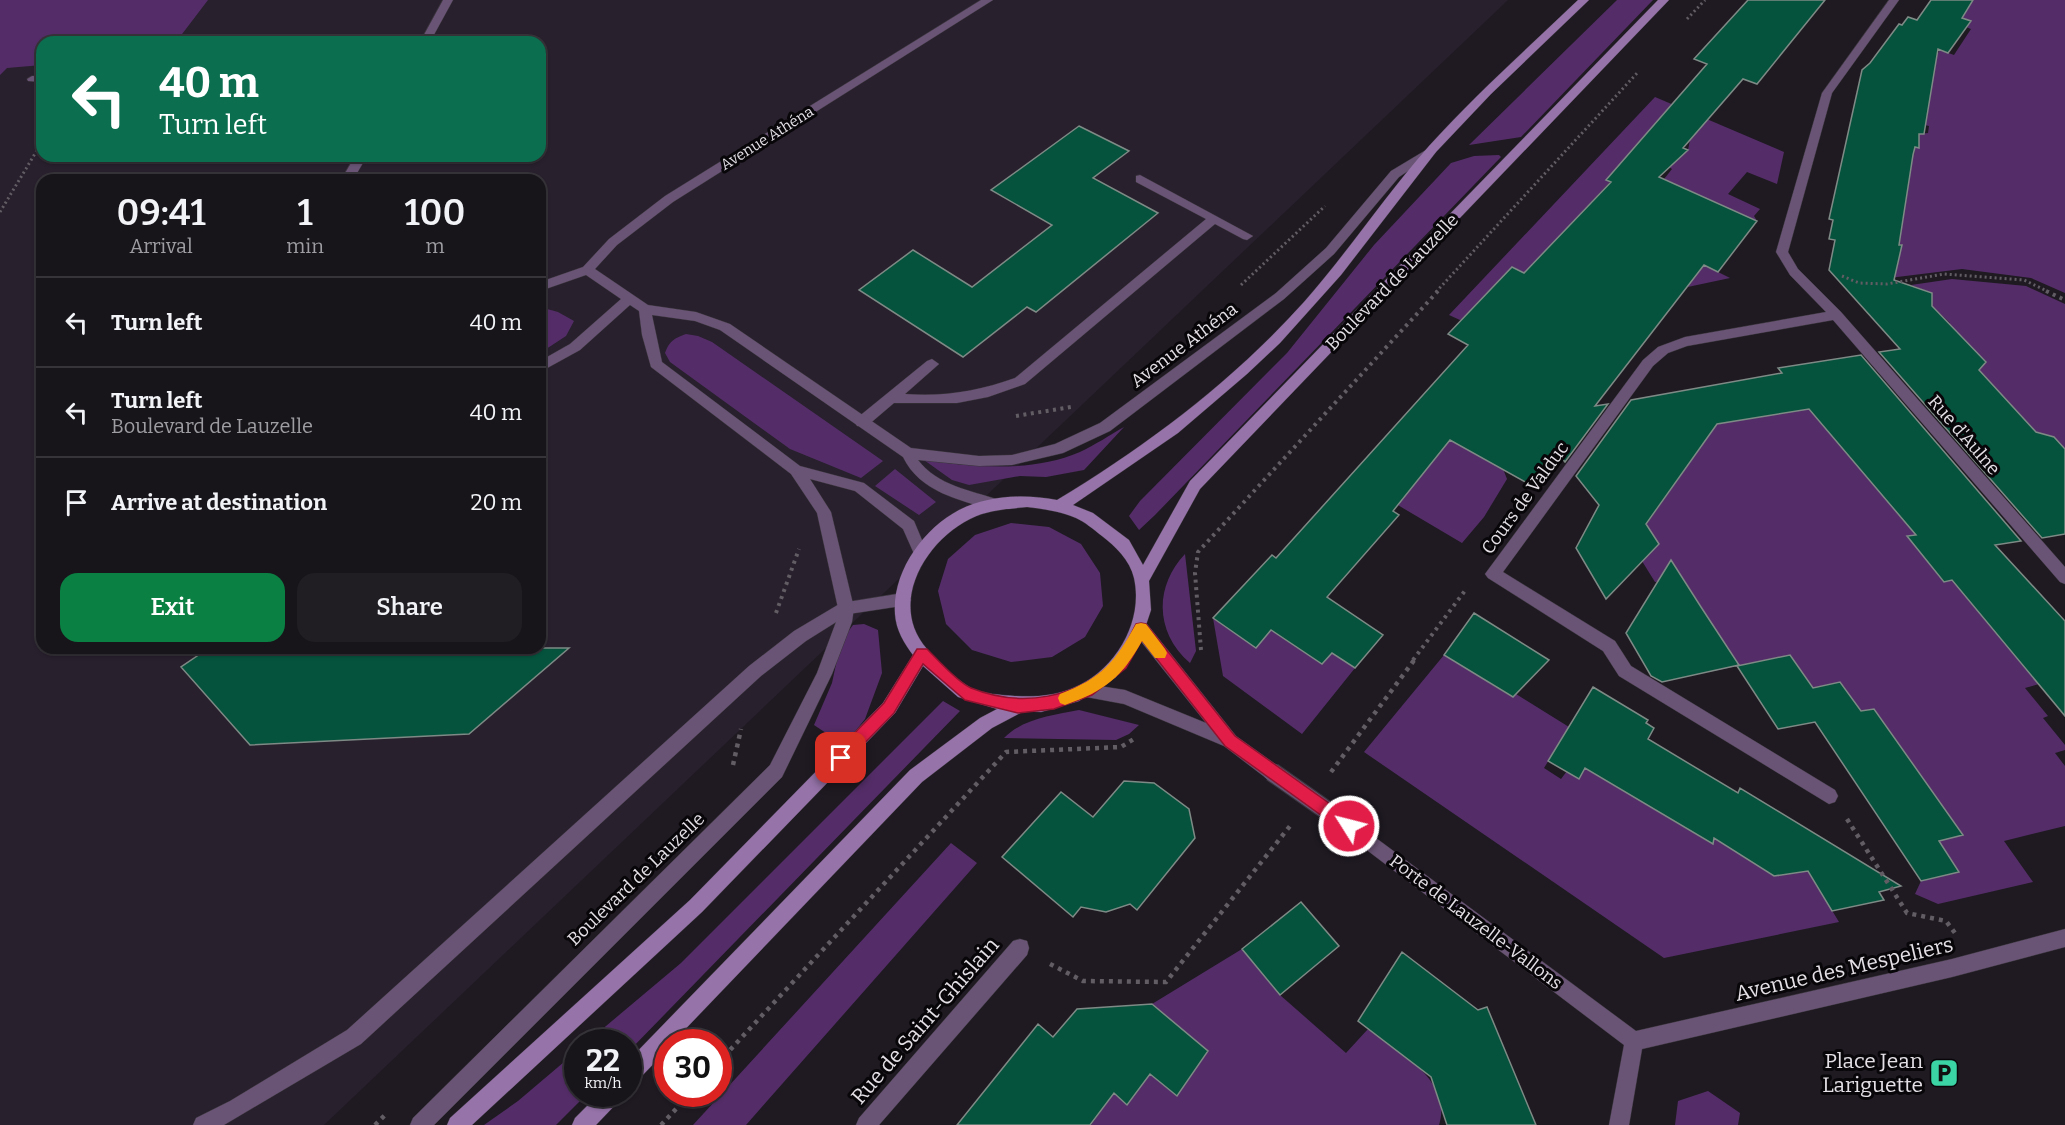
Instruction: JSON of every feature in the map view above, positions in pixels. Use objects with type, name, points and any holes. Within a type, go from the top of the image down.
[{"type":"main road","points":[[1060,506],[1126,465],[1162,438],[1221,391],[1259,356],[1336,273],[1430,152],[1467,112],[1584,0]]},
{"type":"main road","name":"Boulevard de Lauzelle","points":[[1142,580],[1195,485],[1664,0]]},
{"type":"main road","points":[[1027,501],[1060,506],[1088,516],[1112,533],[1131,555],[1142,580],[1145,604],[1141,629],[1121,664],[1087,691],[1054,703],[1018,706],[965,694],[912,643],[904,622],[903,600],[908,575],[920,552],[940,531],[965,514],[994,504],[1027,501]]},
{"type":"main road","points":[[457,1125],[696,906],[889,708],[922,654]]},
{"type":"main road","points":[[642,1061],[916,776],[986,723],[1018,706]]},
{"type":"main road","points":[[582,1125],[599,1107]]},
{"type":"street","points":[[428,36],[448,0]]},
{"type":"street","name":"Avenue Athéna","points":[[546,285],[587,270],[613,242],[669,199],[988,0]]},
{"type":"street","points":[[1794,272],[1782,252],[1827,93],[1894,0]]},
{"type":"street","name":"Avenue Athéna","points":[[587,270],[645,309],[696,317],[725,327],[909,453],[980,460],[1012,460],[1058,449],[1106,427],[1280,296],[1330,251],[1395,174],[1430,152]]},
{"type":"street","points":[[1140,179],[1247,236]]},
{"type":"street","points":[[892,398],[928,402],[988,394],[1020,381],[1214,219]]},
{"type":"street","name":"Rue d'Aulne","points":[[1794,272],[1836,315],[2065,578]]},
{"type":"street","points":[[546,364],[575,347],[630,298]]},
{"type":"street","points":[[420,1125],[776,771],[824,674],[844,622],[846,609],[824,512],[796,470],[656,364],[648,335],[645,309]]},
{"type":"street","name":"Cours de Valduc","points":[[1829,796],[1625,671],[1609,646],[1493,574],[1648,363],[1663,350],[1707,337],[1836,315]]},
{"type":"street","points":[[862,422],[932,364]]},
{"type":"street","name":"Avenue Athéna","points":[[909,453],[912,463],[948,492],[994,504]]},
{"type":"street","points":[[796,470],[859,487],[909,525],[920,552]]},
{"type":"street","points":[[202,1125],[237,1108],[354,1037],[755,671],[800,636],[846,609],[903,600]]},
{"type":"street","name":"Porte de Lauzelle-Vallons","points":[[1141,629],[1230,741]]},
{"type":"street","name":"Porte de Lauzelle-Vallons","points":[[1087,691],[1125,697],[1230,741],[1349,826],[1634,1041]]},
{"type":"street","name":"Avenue des Mespeliers","points":[[1634,1041],[1973,962],[2065,938]]},
{"type":"street","name":"Rue de Saint-Ghislain","points":[[866,1125],[1020,948]]},
{"type":"street","points":[[1619,1125],[1634,1041]]},
{"type":"path","points":[[1681,26],[1705,0]]},
{"type":"path","points":[[1187,684],[1201,668],[1201,633],[1195,573],[1198,552],[1640,70]]},
{"type":"path","points":[[0,212],[7,196],[36,156]]},
{"type":"path","points":[[1794,272],[1824,269],[1859,283],[1887,284],[1944,274],[2024,280],[2065,300]]},
{"type":"path","points":[[775,616],[806,530],[824,512]]},
{"type":"path","points":[[1324,780],[1463,591],[1493,574]]},
{"type":"path","points":[[732,1048],[1006,752],[1120,747],[1143,733],[1161,714]]},
{"type":"path","points":[[732,768],[742,725]]},
{"type":"path","points":[[1829,796],[1854,827],[1907,913],[1947,921],[1973,962]]},
{"type":"path","points":[[1020,948],[1083,981],[1166,982],[1295,819]]},
{"type":"path","points":[[661,1125],[678,1107]]},
{"type":"path","points":[[375,1125],[392,1109]]},
{"type":"shaded area","points":[[0,0],[1508,0],[324,1125],[0,1125]]},
{"type":"shaded area","points":[[0,0],[208,0],[181,36],[36,36],[36,66],[7,68],[0,75]]},
{"type":"shaded area","points":[[1617,0],[1653,0],[1521,137],[1469,145]]},
{"type":"shaded area","points":[[1973,0],[2065,0],[2065,293],[2031,278],[1962,269],[1873,280],[1835,265],[1832,254],[1879,268],[1902,245],[1894,243],[1889,223],[1902,226],[1904,213],[1881,206],[1899,151],[1914,155],[1915,147],[1919,147],[1919,134],[1928,133],[1929,126],[1913,122],[1923,77],[1940,50],[1954,55],[1971,29],[1966,27],[1971,21],[1962,18]]},
{"type":"shaded area","points":[[1655,97],[1784,152],[1777,184],[1747,172],[1728,194],[1760,209],[1754,216],[1757,221],[1728,208],[1694,260],[1730,278],[1683,288],[1503,469],[1507,479],[1484,517],[1462,543],[1391,501],[1657,188],[1672,169],[1668,166],[1688,150],[1690,140],[1698,130],[1647,134],[1607,180],[1610,182],[1565,230],[1532,277],[1513,267],[1497,283],[1477,314],[1460,320],[1449,315]]},
{"type":"shaded area","points":[[1499,155],[1501,157],[1139,530],[1129,516],[1140,501],[1287,353],[1374,245],[1451,163],[1474,156]]},
{"type":"shaded area","points":[[1952,279],[2026,286],[2065,304],[2065,449],[2039,435],[1979,370],[1986,361],[1947,327],[1950,323],[1932,306],[1932,293],[1911,285]]},
{"type":"shaded area","points":[[546,309],[574,321],[566,336],[546,349]]},
{"type":"shaded area","points":[[686,334],[712,342],[883,461],[861,478],[790,449],[670,362],[665,353],[668,346]]},
{"type":"shaded area","points":[[1783,374],[1920,534],[1908,536],[1944,582],[1964,578],[2039,684],[2025,688],[2048,716],[2043,718],[2065,745],[2065,750],[2055,753],[2065,766],[2065,826],[2004,841],[2033,882],[1938,904],[1915,894],[1921,881],[1959,872],[1939,841],[1963,835],[1874,709],[1861,711],[1840,682],[1813,688],[1790,655],[1709,672],[1689,636],[1716,630],[1683,578],[1655,582],[1637,553],[1630,548],[1705,441],[1693,434]]},
{"type":"shaded area","points":[[1124,427],[1084,470],[1046,477],[1020,476],[969,485],[952,480],[924,460],[1003,467],[1042,463],[1080,452]]},
{"type":"shaded area","points":[[895,469],[936,502],[919,515],[875,486]]},
{"type":"shaded area","points":[[1011,523],[1049,527],[1081,544],[1100,573],[1103,606],[1085,637],[1052,657],[1011,662],[972,650],[946,624],[938,591],[948,559],[975,535]]},
{"type":"shaded area","points":[[1185,554],[1196,651],[1190,663],[1178,651],[1170,638],[1163,610],[1168,581]]},
{"type":"shaded area","points":[[1213,618],[1271,630],[1322,664],[1332,653],[1355,668],[1302,734],[1223,676]]},
{"type":"shaded area","points":[[864,624],[878,630],[882,673],[865,719],[844,745],[814,725],[832,683],[841,641],[853,625]]},
{"type":"shaded area","points":[[1444,655],[1467,669],[1474,660],[1489,683],[1512,697],[1516,694],[1569,727],[1544,768],[1561,779],[1567,771],[1579,778],[1585,768],[1712,844],[1714,838],[1791,858],[1814,873],[1813,879],[1839,922],[1664,958],[1364,752]]},
{"type":"shaded area","points":[[943,701],[960,711],[642,1038],[642,1029],[602,1029],[681,963]]},
{"type":"shaded area","points":[[1079,710],[1139,725],[1129,734],[1116,740],[1004,738],[1029,722]]},
{"type":"shaded area","points":[[951,843],[977,863],[746,1125],[693,1125],[709,1107],[732,1107],[732,1082]]},
{"type":"shaded area","points":[[1242,949],[1280,995],[1346,1053],[1368,1029],[1420,1069],[1431,1081],[1438,1094],[1441,1109],[1439,1125],[1091,1125],[1114,1093],[1127,1105],[1150,1074],[1177,1096],[1208,1051],[1152,1004]]},
{"type":"shaded area","points":[[564,1062],[564,1107],[574,1107],[556,1125],[484,1125],[518,1101]]},
{"type":"shaded area","points":[[1708,1091],[1740,1113],[1738,1125],[1675,1125],[1678,1101]]},
{"type":"building","points":[[1748,0],[1825,0],[1757,84],[1743,79],[1683,148],[1688,150],[1659,177],[1757,221],[1718,272],[1704,265],[1595,406],[1608,404],[1565,462],[1555,450],[1529,484],[1450,440],[1393,511],[1399,515],[1327,597],[1383,635],[1355,668],[1332,653],[1322,664],[1271,630],[1256,648],[1213,618],[1272,555],[1276,558],[1468,345],[1448,334],[1512,267],[1524,273],[1611,182],[1606,180],[1707,64],[1694,59]]},
{"type":"building","points":[[1931,0],[1973,0],[1962,18],[1971,21],[1948,53],[1938,49],[1924,134],[1919,134],[1919,148],[1915,147],[1913,155],[1899,245],[1902,245],[1894,280],[1932,293],[1932,306],[1986,362],[1979,370],[2036,432],[2054,437],[2065,449],[2065,534],[2042,538],[1879,352],[1900,349],[1829,270],[1835,240],[1829,239],[1833,220],[1829,219],[1862,70],[1870,63],[1899,24],[1902,25],[1908,17],[1917,20]]},
{"type":"building","points":[[1079,126],[1129,151],[1093,178],[1158,213],[1036,312],[1027,307],[963,357],[859,290],[913,250],[972,287],[1052,225],[991,190]]},
{"type":"building","points":[[1861,355],[2021,541],[1995,545],[2065,621],[2065,716],[1952,580],[1944,582],[1907,536],[1916,535],[1809,409],[1717,424],[1646,524],[1659,544],[1606,599],[1576,548],[1599,505],[1576,476],[1631,400],[1782,373],[1778,368]]},
{"type":"building","points":[[1671,560],[1739,665],[1662,682],[1651,676],[1626,633]]},
{"type":"building","points":[[1474,613],[1549,660],[1513,697],[1444,655]]},
{"type":"building","points":[[546,648],[569,648],[469,734],[250,745],[181,667],[200,654],[546,654]]},
{"type":"building","points":[[1790,655],[1813,688],[1840,682],[1861,711],[1874,709],[1963,835],[1939,841],[1959,872],[1921,881],[1815,722],[1778,729],[1737,666]]},
{"type":"building","points":[[1593,687],[1648,720],[1646,723],[1654,728],[1648,739],[1738,793],[1740,788],[1901,886],[1879,892],[1884,900],[1832,911],[1808,871],[1774,876],[1714,838],[1713,844],[1585,768],[1579,779],[1548,761]]},
{"type":"building","points":[[1124,781],[1154,783],[1189,809],[1195,838],[1137,910],[1130,904],[1106,912],[1081,907],[1073,917],[1002,857],[1061,792],[1093,817]]},
{"type":"building","points":[[1301,902],[1339,946],[1280,995],[1242,949]]},
{"type":"building","points":[[1402,952],[1478,1010],[1487,1007],[1536,1125],[1447,1125],[1431,1077],[1358,1021]]},
{"type":"building","points":[[1152,1004],[1208,1051],[1177,1096],[1150,1074],[1127,1105],[1114,1093],[1090,1125],[957,1125],[1038,1024],[1053,1037],[1077,1009]]},
{"type":"slow traffic","points":[[1065,698],[1087,691],[1121,664],[1141,629],[1160,653]]},
{"type":"place","name":"Place Jean Lariguette","points":[[1944,1073]]},
{"type":"route","points":[[841,758],[889,708],[922,654],[965,694],[1018,706],[1054,703],[1087,691],[1121,664],[1141,629],[1230,741],[1349,826]]}]
